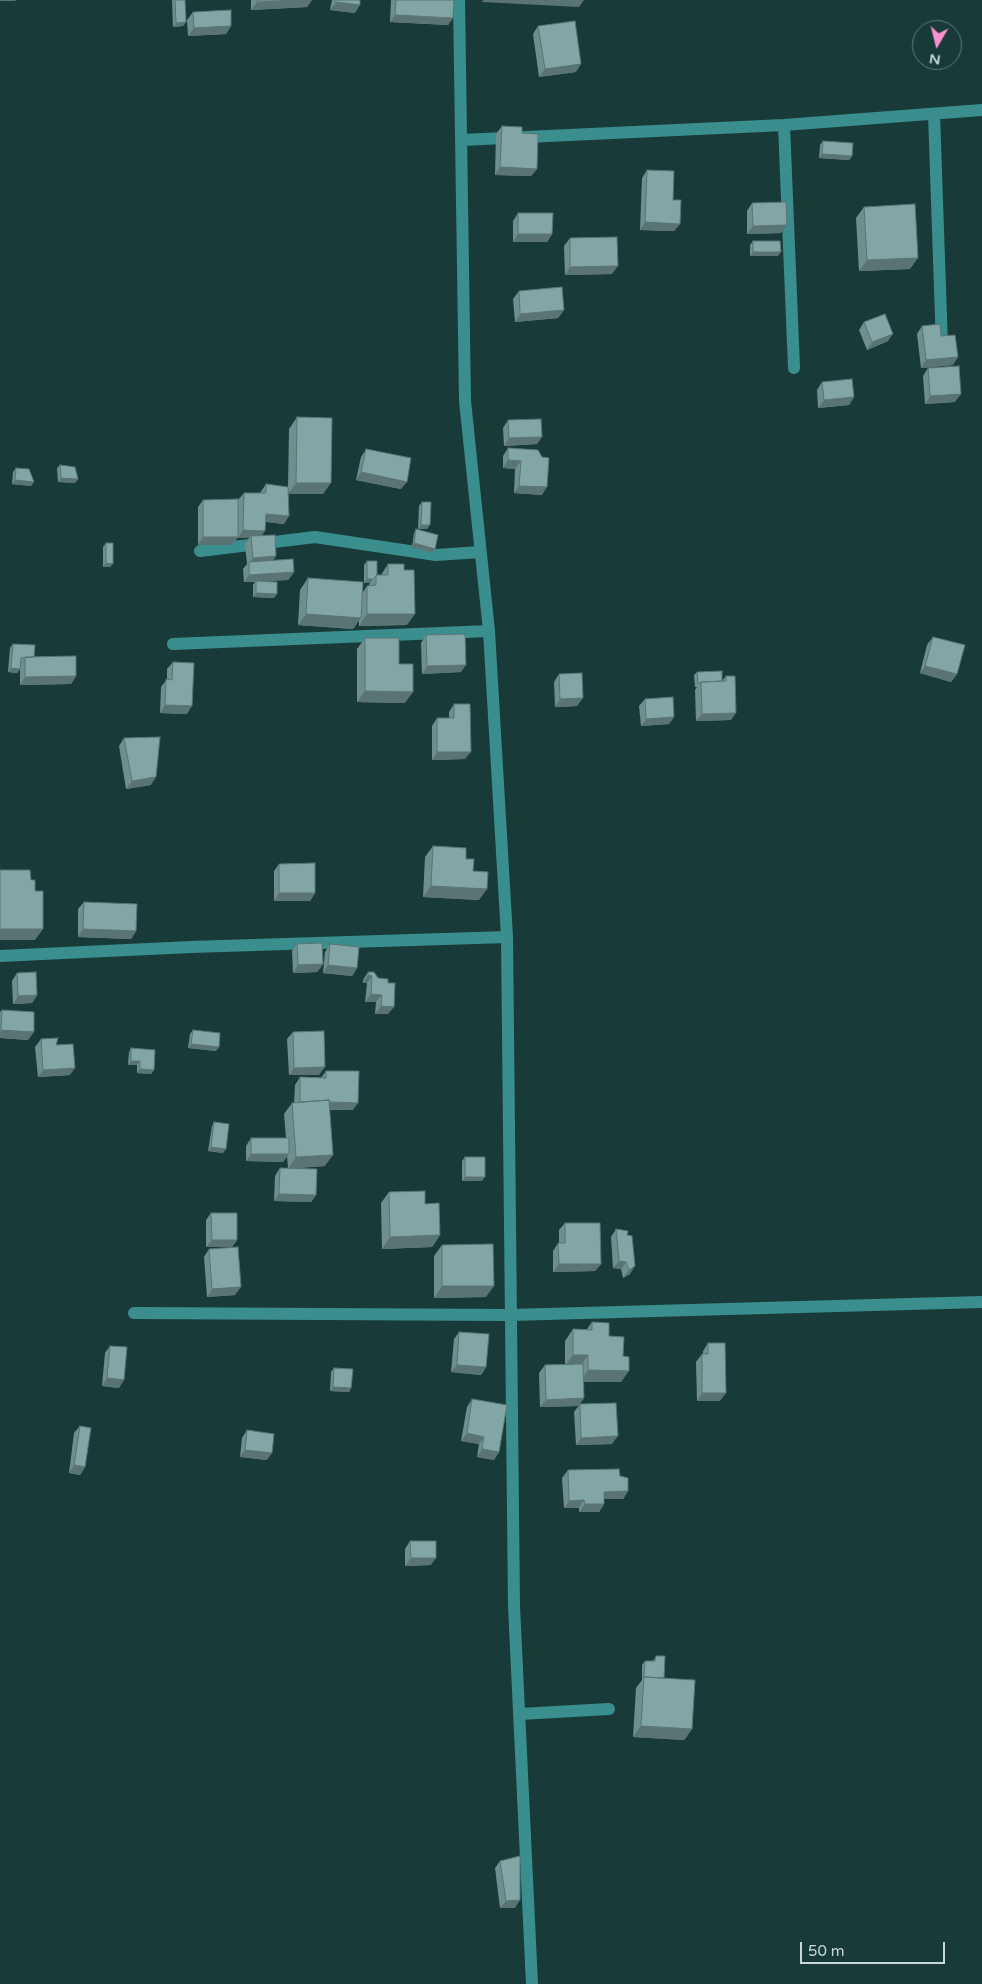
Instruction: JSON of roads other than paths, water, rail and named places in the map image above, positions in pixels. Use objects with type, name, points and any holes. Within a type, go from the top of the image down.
[{"type":"street","points":[[459,0],[465,401],[489,631],[507,937],[514,1596],[532,1984]]},
{"type":"street","points":[[462,140],[784,125],[982,110]]},
{"type":"street","points":[[934,114],[942,346]]},
{"type":"street","points":[[784,125],[794,368]]},
{"type":"street","points":[[200,550],[315,537],[436,555],[480,552]]},
{"type":"street","points":[[172,644],[489,631]]},
{"type":"street","points":[[0,956],[191,947],[507,937]]},
{"type":"street","points":[[134,1313],[510,1315],[982,1302]]},
{"type":"street","points":[[520,1714],[609,1708]]}]
